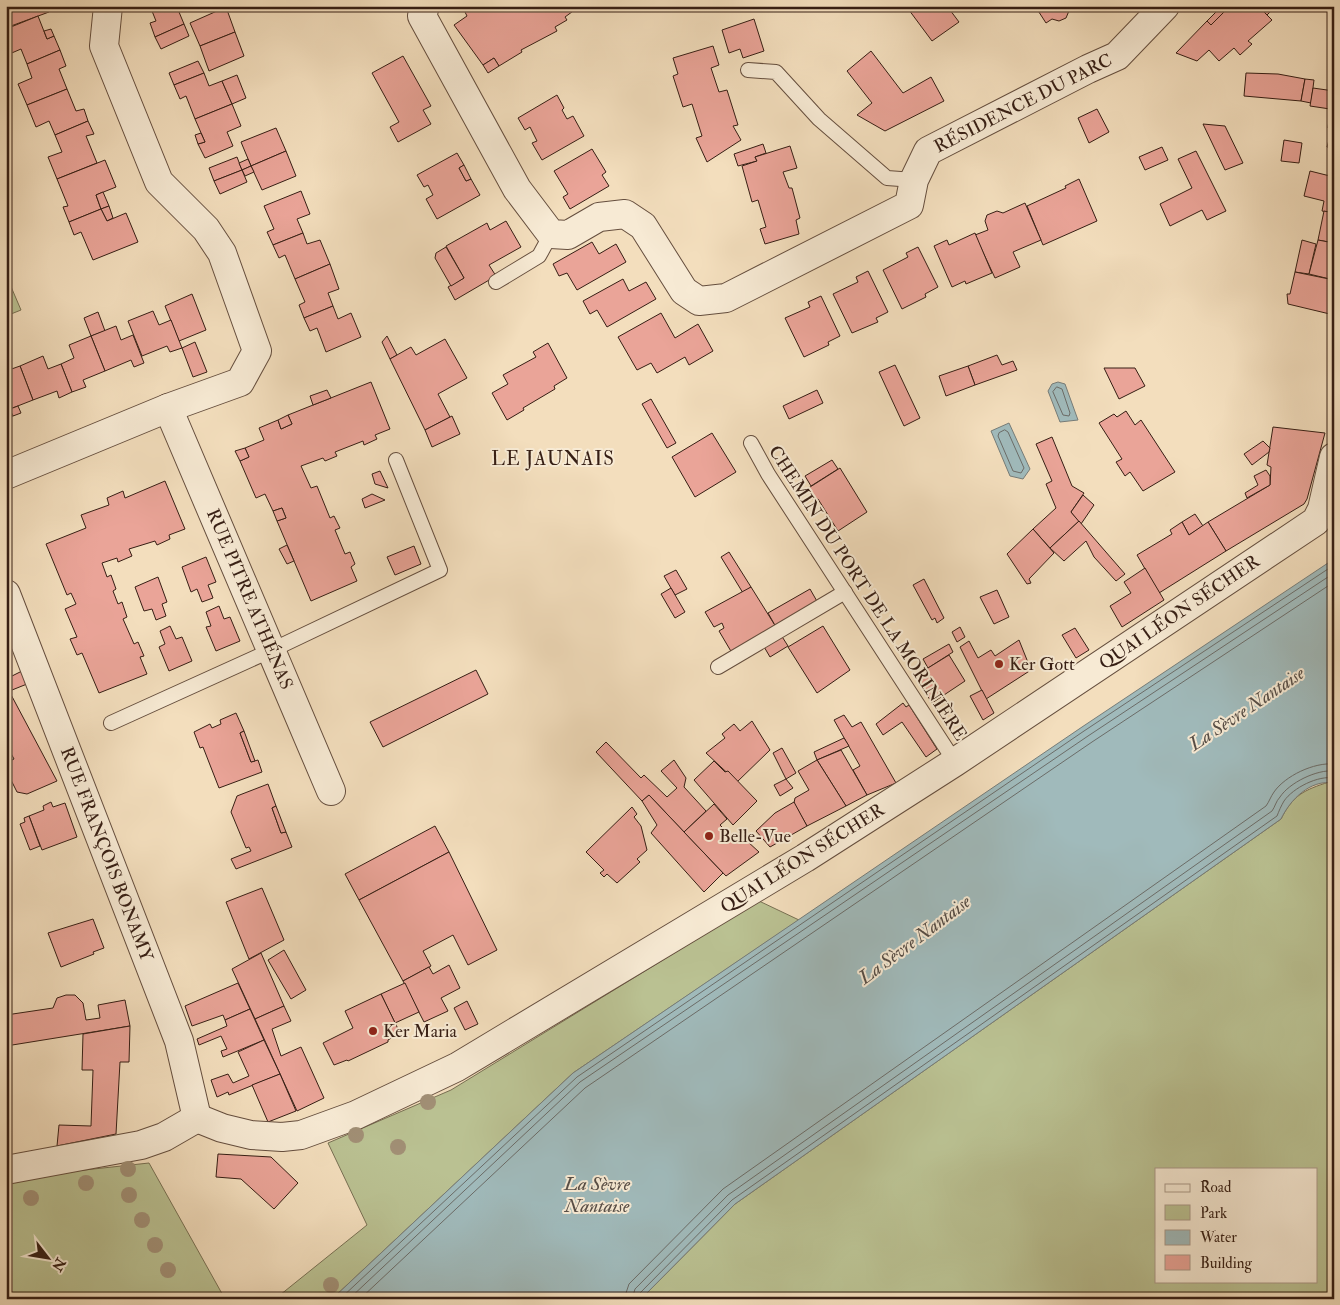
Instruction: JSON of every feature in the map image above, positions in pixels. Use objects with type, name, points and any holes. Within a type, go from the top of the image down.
[{"type":"street","points":[[6,475],[168,408],[240,382],[257,351],[222,253],[206,229],[159,182],[104,46],[108,6]]},
{"type":"street","points":[[425,6],[422,16],[517,189],[551,234],[568,235],[599,217],[624,214],[643,226],[684,291],[700,302],[726,298],[911,192]]},
{"type":"street","name":"RÉSIDENCE DU PARC","points":[[911,192],[928,152],[1088,69],[1117,56],[1162,7]]},
{"type":"street","name":"RUE PITRE ATHÉNAS","points":[[168,408],[331,791]]},
{"type":"street","name":"QUAI LÉON SÉCHER","points":[[197,1118],[222,1128],[251,1135],[282,1137],[301,1135],[356,1115],[456,1067],[787,869],[955,762],[1316,522],[1322,509],[1334,457]]},
{"type":"street","name":"RUE FRANÇOIS BONAMY","points":[[6,594],[179,1041],[197,1118]]},
{"type":"street","points":[[6,1170],[141,1145],[164,1137],[197,1118]]},
{"type":"lane","points":[[748,70],[776,72],[819,119],[887,178],[911,192]]},
{"type":"lane","points":[[496,282],[539,256],[551,234]]},
{"type":"lane","name":"CHEMIN DU PORT DE LA MORINIÈRE","points":[[751,443],[768,474],[955,762]]},
{"type":"lane","points":[[111,722],[272,650],[440,570],[396,460]]},
{"type":"lane","points":[[718,666],[845,592]]},
{"type":"green space","points":[[6,275],[21,310],[6,316]]},
{"type":"green space","points":[[1329,782],[1334,783],[1334,1299],[641,1299],[735,1204],[1281,819],[1290,804],[1306,791]]},
{"type":"green space","points":[[759,901],[799,920],[573,1073],[332,1299],[275,1299],[367,1225],[328,1143],[451,1090]]},
{"type":"green space","points":[[149,1163],[225,1299],[6,1299],[6,1184],[66,1172]]},
{"type":"water","points":[[1058,382],[1065,384],[1078,420],[1060,422],[1048,391],[1052,384]]},
{"type":"water","points":[[1009,423],[1030,469],[1023,479],[1010,476],[991,431]]},
{"type":"water","name":"La Sèvre Nantaise","points":[[1334,559],[1334,783],[1317,784],[1302,792],[1295,798],[1281,819],[735,1204],[641,1299],[332,1299],[573,1073],[1082,727]]},
{"type":"building","points":[[6,6],[47,6],[49,12],[11,26],[6,14]]},
{"type":"building","points":[[150,6],[192,7],[179,12],[184,24],[155,37],[150,23],[156,21]]},
{"type":"building","points":[[462,6],[580,6],[565,17],[567,20],[555,27],[557,31],[521,50],[522,52],[499,66],[494,58],[483,65],[454,25],[467,16]]},
{"type":"building","points":[[906,6],[947,6],[959,22],[932,41]]},
{"type":"building","points":[[1035,6],[1071,6],[1066,18],[1059,21],[1052,19],[1046,23]]},
{"type":"building","points":[[1221,6],[1258,6],[1272,20],[1248,41],[1252,44],[1240,55],[1234,48],[1219,61],[1209,50],[1197,61],[1176,53],[1207,21],[1211,25],[1224,12],[1220,8]]},
{"type":"building","points":[[1258,6],[1276,6],[1267,15]]},
{"type":"building","points":[[226,7],[235,32],[200,46],[190,23]]},
{"type":"building","points":[[1220,8],[1224,12],[1211,25],[1207,21]]},
{"type":"building","points":[[38,16],[47,39],[54,36],[60,50],[27,64],[21,49],[7,55],[6,29]]},
{"type":"building","points":[[754,19],[764,51],[743,58],[740,49],[729,53],[722,30]]},
{"type":"building","points":[[184,24],[189,36],[161,49],[155,37]]},
{"type":"building","points":[[51,29],[54,36],[47,39],[44,31]]},
{"type":"building","points":[[235,32],[244,56],[209,71],[200,46]]},
{"type":"building","points":[[713,46],[719,65],[711,68],[719,92],[727,90],[738,125],[733,126],[741,140],[707,162],[696,138],[702,136],[692,104],[683,107],[673,76],[678,74],[673,58]]},
{"type":"building","points":[[60,50],[66,66],[59,69],[67,89],[27,105],[18,84],[32,78],[27,64]]},
{"type":"building","points":[[871,51],[903,93],[931,77],[944,101],[885,131],[857,115],[872,103],[847,71]]},
{"type":"building","points":[[403,56],[431,106],[423,110],[431,124],[398,142],[390,127],[399,122],[372,73]]},
{"type":"building","points":[[494,58],[499,66],[488,73],[483,65]]},
{"type":"building","points":[[198,61],[204,73],[174,85],[169,73]]},
{"type":"building","points":[[204,73],[209,86],[222,81],[232,104],[195,119],[186,96],[180,99],[174,85]]},
{"type":"building","points":[[1246,73],[1278,74],[1305,79],[1301,101],[1244,96]]},
{"type":"building","points":[[237,75],[246,98],[232,104],[222,81]]},
{"type":"building","points":[[1305,79],[1314,80],[1311,103],[1301,101]]},
{"type":"building","points":[[1313,88],[1334,91],[1334,129],[1328,128],[1330,109],[1310,106]]},
{"type":"building","points":[[67,89],[76,111],[84,109],[88,121],[55,135],[49,121],[36,127],[27,105]]},
{"type":"building","points":[[557,95],[567,119],[573,116],[584,136],[542,160],[532,143],[537,141],[530,127],[525,130],[518,118]]},
{"type":"building","points":[[232,104],[241,126],[227,132],[233,146],[205,158],[198,144],[205,142],[195,119]]},
{"type":"building","points":[[1097,109],[1109,132],[1089,143],[1078,118]]},
{"type":"building","points":[[88,121],[94,134],[86,136],[97,163],[57,179],[48,157],[62,152],[55,135]]},
{"type":"building","points":[[1203,124],[1225,126],[1243,163],[1225,170]]},
{"type":"building","points":[[276,128],[286,151],[251,166],[241,142]]},
{"type":"building","points":[[1332,129],[1334,129],[1334,177],[1328,176],[1333,148],[1327,147]]},
{"type":"building","points":[[201,133],[205,142],[198,144],[195,135]]},
{"type":"building","points":[[1284,140],[1302,143],[1299,163],[1281,161]]},
{"type":"building","points":[[763,144],[766,153],[755,157],[757,161],[738,166],[734,154]]},
{"type":"building","points":[[790,146],[797,168],[783,172],[789,188],[792,188],[800,218],[796,220],[799,234],[765,244],[760,229],[766,227],[758,200],[752,202],[742,166],[757,161],[755,157]]},
{"type":"building","points":[[1162,147],[1168,160],[1145,170],[1139,157]]},
{"type":"building","points":[[592,149],[606,172],[602,175],[609,186],[570,209],[563,197],[568,194],[554,171]]},
{"type":"building","points":[[286,151],[296,176],[262,190],[251,166]]},
{"type":"building","points":[[1196,151],[1226,211],[1207,220],[1202,210],[1170,226],[1160,204],[1192,188],[1178,159]]},
{"type":"building","points":[[457,153],[464,165],[459,168],[466,181],[471,179],[480,195],[437,219],[426,199],[433,195],[428,185],[424,187],[417,175]]},
{"type":"building","points":[[237,157],[242,170],[214,181],[209,168]]},
{"type":"building","points":[[248,159],[251,166],[242,170],[239,163]]},
{"type":"building","points":[[105,160],[116,187],[96,195],[101,209],[69,222],[63,207],[68,206],[57,179]]},
{"type":"building","points":[[464,165],[471,179],[466,181],[459,168]]},
{"type":"building","points":[[251,166],[254,172],[245,176],[242,170]]},
{"type":"building","points":[[242,170],[247,182],[220,194],[214,181]]},
{"type":"building","points":[[1310,171],[1334,177],[1334,213],[1322,211],[1324,201],[1304,196]]},
{"type":"building","points":[[1079,179],[1097,221],[1043,245],[1027,206],[1066,188],[1065,186]]},
{"type":"building","points":[[301,191],[310,214],[297,219],[303,233],[273,245],[267,232],[274,229],[264,206]]},
{"type":"building","points":[[103,192],[109,206],[101,209],[96,195]]},
{"type":"building","points":[[1025,203],[1041,240],[1013,252],[1020,267],[995,278],[975,235],[988,230],[985,221],[987,215],[997,211],[1003,213]]},
{"type":"building","points":[[109,206],[113,218],[107,221],[101,209]]},
{"type":"building","points":[[101,209],[107,221],[126,213],[138,242],[93,260],[81,232],[74,235],[69,222]]},
{"type":"building","points":[[1324,211],[1334,213],[1334,243],[1318,240]]},
{"type":"building","points":[[506,221],[521,247],[489,265],[496,276],[455,300],[448,287],[464,278],[446,246],[487,223],[490,230]]},
{"type":"building","points":[[303,233],[307,244],[320,240],[330,264],[295,279],[285,255],[279,258],[273,245]]},
{"type":"building","points":[[975,233],[992,273],[966,284],[965,281],[952,287],[934,246],[947,240],[949,245]]},
{"type":"building","points":[[1302,240],[1316,244],[1309,274],[1295,272]]},
{"type":"building","points":[[1318,240],[1334,243],[1334,280],[1309,274]]},
{"type":"building","points":[[592,242],[599,254],[616,244],[626,262],[577,290],[567,273],[559,276],[553,264]]},
{"type":"building","points":[[446,247],[464,278],[451,286],[435,258],[436,253]]},
{"type":"building","points":[[918,247],[938,287],[925,294],[926,297],[902,309],[883,270],[908,257],[906,253]]},
{"type":"building","points":[[330,264],[339,289],[328,293],[333,306],[304,318],[299,305],[305,302],[295,279]]},
{"type":"building","points":[[868,271],[888,312],[876,318],[878,322],[852,333],[833,294],[858,282],[856,277]]},
{"type":"building","points":[[1295,272],[1334,280],[1334,315],[1288,304],[1287,294],[1290,294]]},
{"type":"building","points":[[623,279],[629,291],[646,282],[656,299],[607,327],[597,310],[590,314],[583,301]]},
{"type":"building","points":[[192,294],[206,330],[179,341],[165,306]]},
{"type":"building","points":[[821,296],[840,336],[828,342],[829,345],[804,357],[785,318],[810,307],[808,302]]},
{"type":"building","points":[[333,306],[338,319],[351,313],[361,337],[326,352],[317,328],[310,331],[304,318]]},
{"type":"building","points":[[153,311],[159,325],[171,320],[182,348],[170,352],[167,346],[142,356],[128,321]]},
{"type":"building","points":[[98,312],[105,331],[91,336],[84,318]]},
{"type":"building","points":[[661,313],[675,338],[698,324],[713,351],[689,365],[685,357],[657,373],[651,363],[637,370],[618,337]]},
{"type":"building","points":[[116,326],[121,340],[133,335],[144,363],[134,367],[131,360],[105,371],[91,336]]},
{"type":"building","points":[[91,336],[105,371],[83,380],[86,387],[72,392],[61,364],[74,358],[69,345]]},
{"type":"building","points":[[387,336],[397,355],[390,359],[382,342]]},
{"type":"building","points":[[445,339],[467,378],[438,394],[450,417],[425,430],[390,359],[411,347],[416,355]]},
{"type":"building","points":[[195,342],[207,372],[193,377],[182,348]]},
{"type":"building","points":[[548,343],[567,378],[554,386],[555,389],[507,420],[492,393],[508,384],[503,375],[536,357],[533,352]]},
{"type":"building","points":[[997,355],[1002,365],[1013,361],[1017,370],[975,385],[968,366]]},
{"type":"building","points":[[43,356],[48,369],[61,364],[72,392],[59,398],[57,391],[33,400],[20,366]]},
{"type":"building","points":[[895,365],[920,418],[904,426],[879,372]]},
{"type":"building","points":[[20,366],[33,400],[10,409],[13,416],[6,419],[6,371]]},
{"type":"building","points":[[968,366],[975,385],[946,396],[939,376]]},
{"type":"building","points":[[1104,368],[1135,368],[1145,386],[1119,399]]},
{"type":"building","points":[[371,382],[390,429],[375,435],[377,439],[364,445],[363,441],[335,452],[337,456],[325,461],[323,458],[301,466],[311,488],[317,486],[330,518],[334,516],[340,528],[335,530],[345,554],[350,552],[355,564],[351,567],[357,581],[311,601],[277,521],[286,518],[282,508],[273,511],[265,494],[256,498],[240,461],[249,457],[245,448],[264,440],[259,428],[278,420],[281,429],[292,424],[288,415]]},
{"type":"building","points":[[327,390],[331,398],[313,405],[310,396]]},
{"type":"building","points":[[817,390],[823,403],[789,419],[783,406]]},
{"type":"building","points":[[651,399],[676,443],[667,448],[642,404]]},
{"type":"building","points":[[18,406],[21,413],[13,416],[10,409]]},
{"type":"building","points":[[1126,411],[1135,425],[1141,420],[1175,472],[1143,491],[1130,472],[1125,476],[1116,462],[1122,459],[1099,423],[1114,414],[1117,417]]},
{"type":"building","points":[[288,415],[292,424],[281,429],[278,420]]},
{"type":"building","points":[[452,416],[460,434],[432,447],[425,430]]},
{"type":"building","points":[[1273,427],[1325,433],[1307,499],[1304,504],[1226,551],[1208,522],[1270,485],[1271,467],[1267,465]]},
{"type":"building","points":[[712,433],[736,472],[695,497],[672,457]]},
{"type":"building","points":[[1052,437],[1072,486],[1084,493],[1071,512],[1079,521],[1050,548],[1033,529],[1056,508],[1046,484],[1052,481],[1036,444]]},
{"type":"building","points":[[1263,441],[1270,448],[1269,452],[1252,465],[1244,454]]},
{"type":"building","points":[[245,448],[249,457],[240,461],[235,451]]},
{"type":"building","points":[[832,460],[838,469],[811,486],[805,476]]},
{"type":"building","points":[[840,468],[867,512],[838,531],[818,499],[814,501],[807,489]]},
{"type":"building","points":[[1266,470],[1270,476],[1270,485],[1247,498],[1245,493],[1258,485],[1254,476]]},
{"type":"building","points":[[380,471],[388,488],[375,484],[372,474]]},
{"type":"building","points":[[165,481],[185,529],[169,535],[170,539],[157,545],[155,541],[129,549],[132,556],[118,562],[117,558],[102,563],[107,577],[111,575],[116,589],[113,591],[118,604],[122,602],[127,617],[123,619],[134,644],[138,642],[144,656],[140,657],[147,674],[99,693],[82,653],[77,655],[70,639],[77,637],[65,609],[76,604],[71,593],[67,595],[46,544],[86,528],[81,515],[109,505],[107,498],[123,491],[125,498]]},
{"type":"building","points":[[372,494],[385,500],[365,508],[362,499]]},
{"type":"building","points":[[1083,495],[1094,505],[1081,524],[1071,512]]},
{"type":"building","points":[[282,508],[286,518],[277,521],[273,511]]},
{"type":"building","points":[[1195,514],[1203,526],[1189,535],[1182,522]]},
{"type":"building","points":[[1079,521],[1125,574],[1116,581],[1094,557],[1086,541],[1064,561],[1050,548]]},
{"type":"building","points":[[1182,522],[1189,535],[1208,522],[1226,551],[1159,593],[1137,555],[1172,534],[1170,530]]},
{"type":"building","points":[[1033,529],[1054,553],[1029,579],[1031,583],[1027,584],[1007,554]]},
{"type":"building","points":[[287,545],[294,561],[287,564],[279,549]]},
{"type":"building","points":[[414,546],[421,564],[395,575],[387,557]]},
{"type":"building","points":[[729,552],[751,587],[743,593],[721,557]]},
{"type":"building","points":[[206,557],[216,582],[208,585],[213,598],[202,602],[197,589],[191,592],[182,567]]},
{"type":"building","points":[[1145,568],[1164,600],[1122,627],[1110,606],[1131,593],[1124,582]]},
{"type":"building","points":[[676,570],[687,589],[675,595],[664,576]]},
{"type":"building","points":[[158,577],[167,602],[162,604],[166,616],[156,620],[152,609],[144,611],[135,587]]},
{"type":"building","points":[[924,579],[944,618],[937,623],[935,618],[932,620],[913,585]]},
{"type":"building","points":[[751,587],[776,627],[732,653],[719,631],[724,628],[722,623],[714,627],[705,612]]},
{"type":"building","points":[[671,588],[685,612],[675,618],[661,594]]},
{"type":"building","points":[[810,589],[818,603],[776,627],[768,613]]},
{"type":"building","points":[[997,590],[1009,617],[994,624],[980,597]]},
{"type":"building","points":[[219,606],[224,619],[230,617],[240,641],[216,651],[206,627],[211,626],[206,612]]},
{"type":"building","points":[[170,626],[176,639],[182,637],[192,661],[169,671],[159,647],[165,644],[160,631]]},
{"type":"building","points":[[823,626],[850,670],[817,693],[788,647]]},
{"type":"building","points":[[960,627],[965,637],[957,642],[952,632]]},
{"type":"building","points":[[1075,628],[1089,650],[1076,658],[1062,635]]},
{"type":"building","points":[[781,635],[788,646],[770,657],[763,645]]},
{"type":"building","name":"Ker Gott","points":[[1019,640],[1031,670],[986,699],[960,647],[969,641],[978,658],[991,650],[995,656]]},
{"type":"building","points":[[949,644],[953,652],[928,668],[923,659]]},
{"type":"building","points":[[949,655],[965,681],[932,703],[915,676]]},
{"type":"building","points":[[476,670],[488,694],[383,747],[370,722]]},
{"type":"building","points":[[22,671],[27,684],[12,690],[8,689],[57,781],[27,794],[17,792],[6,770],[6,763],[14,759],[6,744],[6,679]]},
{"type":"building","points":[[982,690],[994,713],[983,720],[970,696]]},
{"type":"building","points":[[903,703],[906,707],[909,705],[937,749],[926,757],[902,722],[883,735],[876,724]]},
{"type":"building","points":[[236,713],[244,731],[240,733],[251,762],[258,760],[262,772],[219,788],[203,747],[200,748],[194,732],[210,724],[212,728],[221,724],[220,720]]},
{"type":"building","points":[[844,715],[852,727],[861,722],[896,783],[867,795],[853,770],[860,766],[834,720]]},
{"type":"building","points":[[752,721],[770,750],[737,782],[706,753],[725,738],[722,734],[734,724],[740,731]]},
{"type":"building","points":[[244,731],[255,761],[251,762],[240,733]]},
{"type":"building","points":[[844,738],[849,746],[817,760],[814,752]]},
{"type":"building","points":[[606,742],[641,778],[644,775],[667,797],[677,788],[661,771],[674,760],[686,778],[684,787],[706,811],[684,832],[649,795],[642,801],[596,752]]},
{"type":"building","points":[[782,748],[796,773],[786,779],[773,753]]},
{"type":"building","points":[[841,750],[867,795],[846,806],[817,760]]},
{"type":"building","points":[[817,760],[846,806],[807,826],[794,803],[795,798],[809,790],[798,771]]},
{"type":"building","points":[[714,761],[725,772],[728,771],[757,801],[733,825],[694,780]]},
{"type":"building","points":[[786,779],[793,788],[780,796],[774,785]]},
{"type":"building","points":[[268,784],[276,806],[272,808],[281,833],[286,832],[292,847],[236,869],[231,859],[251,851],[249,847],[246,848],[231,812],[237,796]]},
{"type":"building","points":[[649,795],[723,873],[704,892],[651,833],[657,825],[642,801]]},
{"type":"building","points":[[51,802],[53,807],[65,803],[77,837],[42,850],[29,816],[44,810],[43,806]]},
{"type":"building","points":[[794,802],[807,826],[770,847],[756,831],[775,813]]},
{"type":"building","name":"Belle-Vue","points":[[714,804],[727,819],[720,825],[736,841],[747,841],[759,852],[726,876],[684,832]]},
{"type":"building","points":[[276,806],[286,832],[281,833],[272,808]]},
{"type":"building","points":[[632,807],[637,814],[634,817],[641,826],[647,850],[637,859],[640,862],[617,883],[607,874],[604,877],[600,873],[604,870],[586,852]]},
{"type":"building","points":[[29,816],[40,846],[30,850],[20,824],[25,822],[24,818]]},
{"type":"building","points":[[435,826],[449,852],[359,900],[345,874]]},
{"type":"building","points":[[449,852],[497,950],[468,965],[453,935],[423,951],[431,966],[403,981],[359,900]]},
{"type":"building","points":[[262,888],[284,940],[249,959],[226,902]]},
{"type":"building","points":[[93,919],[104,948],[61,967],[48,933]]},
{"type":"building","points":[[284,950],[306,990],[291,999],[268,960]]},
{"type":"building","points":[[261,953],[284,1006],[255,1019],[232,969]]},
{"type":"building","points":[[449,965],[460,988],[441,998],[448,1011],[424,1022],[403,981],[429,967],[433,974]]},
{"type":"building","points":[[238,983],[250,1009],[225,1020],[223,1015],[192,1026],[185,1006]]},
{"type":"building","points":[[405,983],[419,1012],[395,1023],[381,994]]},
{"type":"building","name":"Ker Maria","points":[[381,994],[400,1033],[388,1040],[388,1042],[348,1061],[334,1065],[323,1043],[353,1028],[345,1011]]},
{"type":"building","points":[[75,995],[83,1003],[86,1020],[100,1018],[98,1005],[125,1000],[130,1026],[6,1046],[6,1015],[53,1008],[57,998]]},
{"type":"building","points":[[467,1001],[478,1024],[465,1030],[454,1008]]},
{"type":"building","points":[[284,1006],[291,1021],[272,1029],[281,1056],[301,1047],[324,1098],[297,1111],[255,1019]]},
{"type":"building","points":[[250,1009],[264,1040],[223,1057],[221,1051],[227,1049],[221,1036],[199,1045],[197,1039],[227,1026],[225,1020]]},
{"type":"building","points":[[130,1026],[129,1062],[120,1062],[116,1134],[57,1146],[59,1125],[91,1126],[93,1070],[82,1070],[83,1034]]},
{"type":"building","points":[[264,1040],[280,1074],[229,1095],[228,1092],[217,1097],[211,1080],[228,1074],[233,1083],[249,1076],[238,1052]]},
{"type":"building","points":[[280,1074],[296,1111],[268,1122],[252,1085]]},
{"type":"building","points":[[218,1154],[271,1157],[298,1183],[274,1209],[241,1179],[216,1177]]},
{"type":"place","name":"Ker Gott","points":[[999,664]]},
{"type":"place","name":"Belle-Vue","points":[[709,836]]},
{"type":"place","name":"Ker Maria","points":[[373,1031]]},
{"type":"district","name":"LE JAUNAIS","points":[[553,458]]}]
